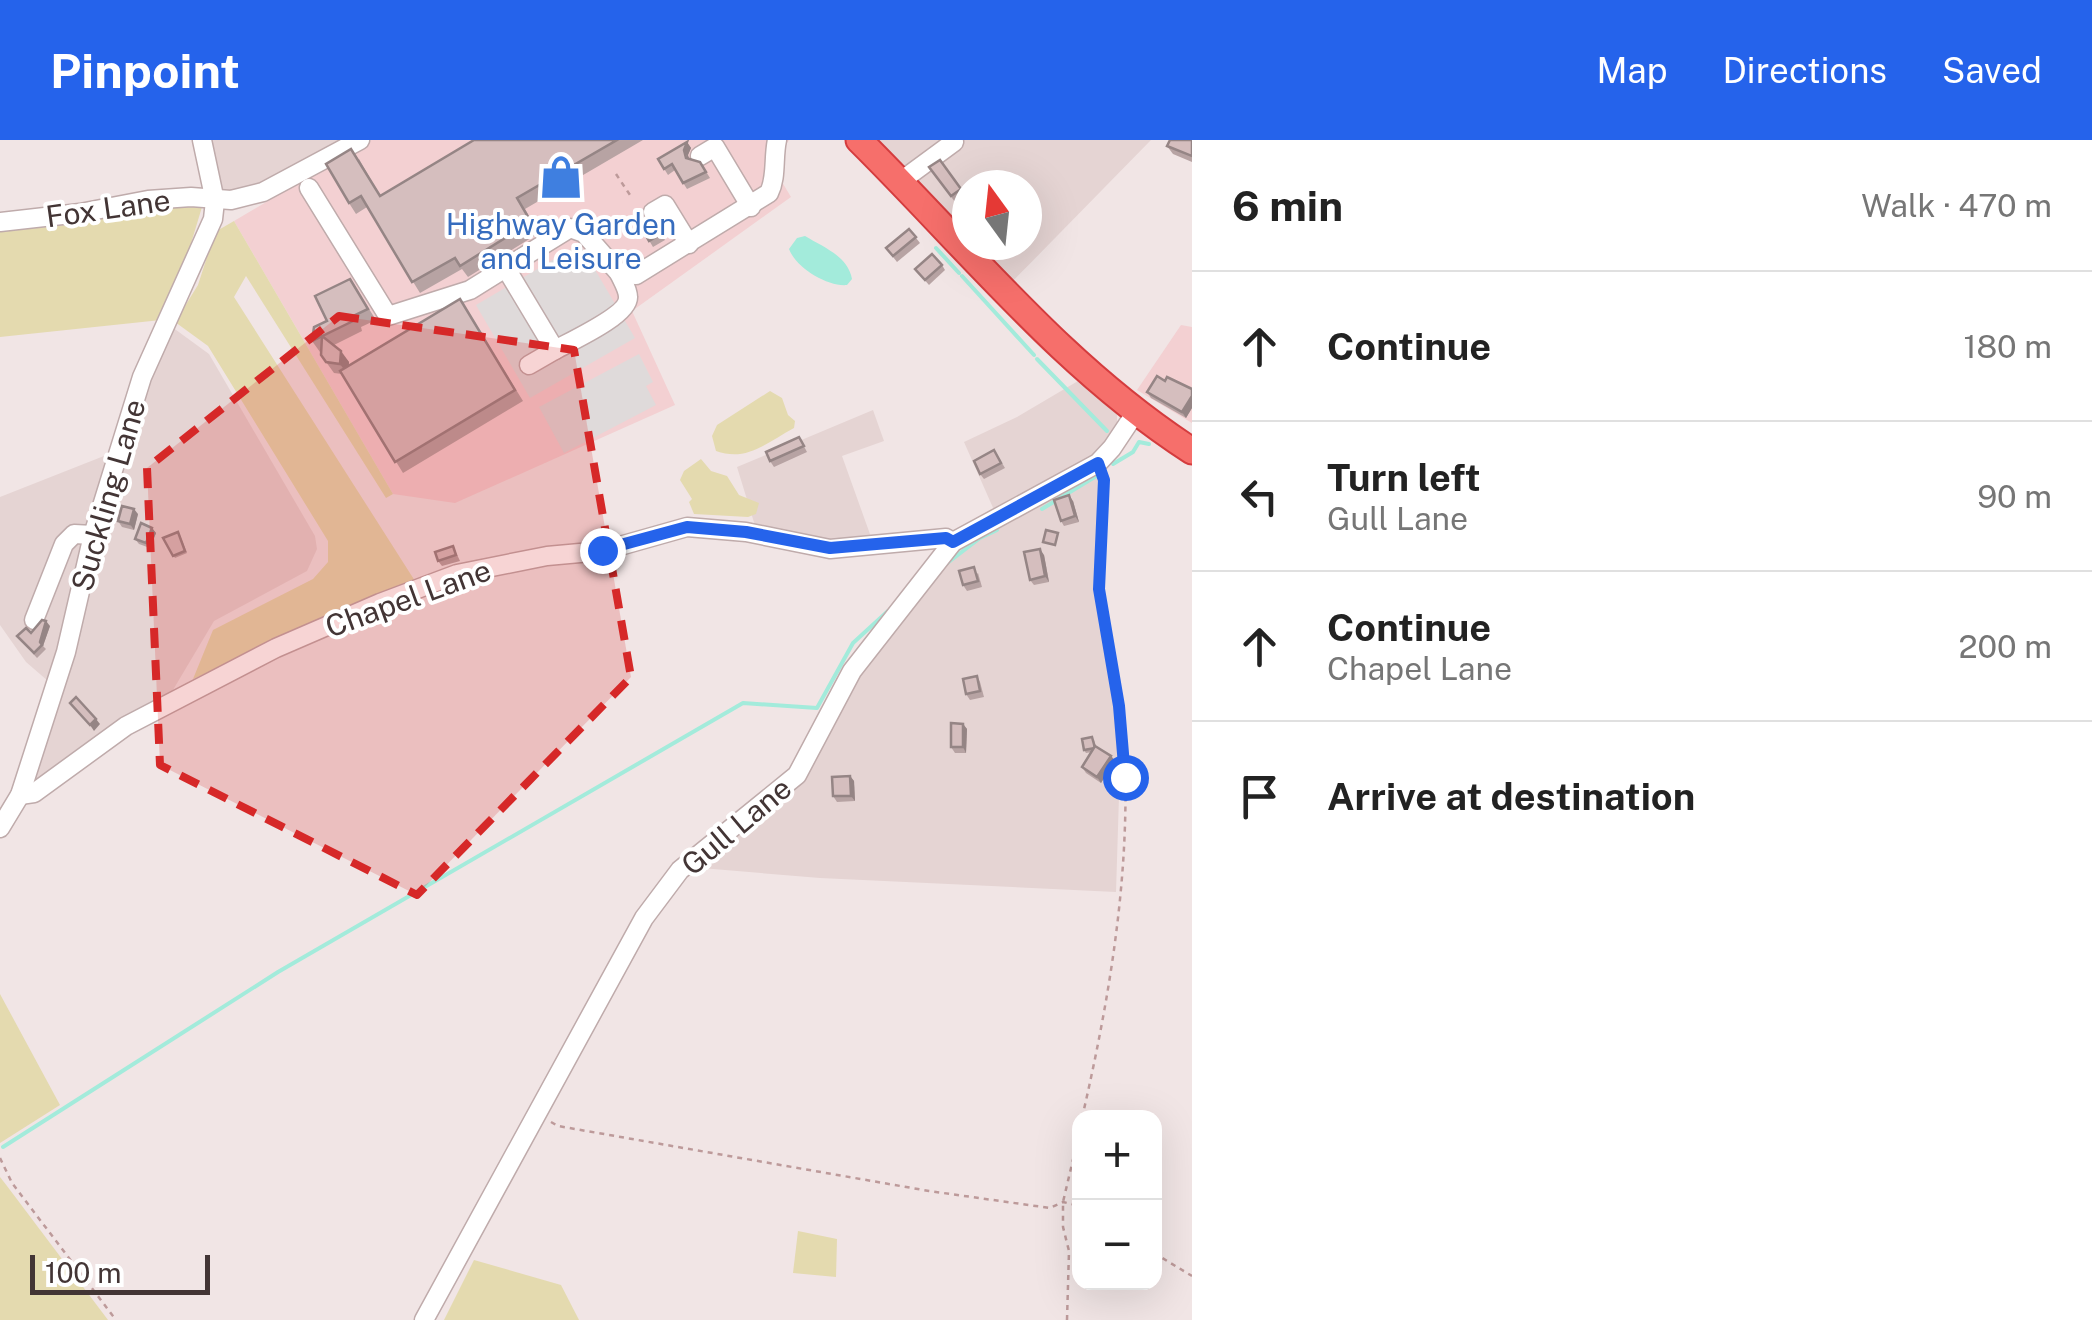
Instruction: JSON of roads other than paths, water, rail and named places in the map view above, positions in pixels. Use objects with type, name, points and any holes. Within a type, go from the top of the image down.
[{"type":"highway","points":[[859,140],[1007,295],[1136,412],[1192,451]]},
{"type":"street","points":[[202,140],[215,201]]},
{"type":"street","name":"Fox Lane","points":[[0,222],[80,214],[148,200],[190,197],[215,201],[263,192],[360,140]]},
{"type":"street","points":[[619,273],[636,275],[769,193],[774,182],[773,156],[778,140]]},
{"type":"street","points":[[901,182],[954,142]]},
{"type":"street","points":[[700,156],[715,147],[751,207]]},
{"type":"street","points":[[309,188],[388,316],[470,290],[570,228],[584,233],[619,273],[628,295],[626,305],[617,315],[529,364]]},
{"type":"street","name":"Suckling Lane","points":[[0,828],[20,795],[66,652],[93,535],[142,377],[213,219],[215,201]]},
{"type":"street","points":[[653,212],[665,205],[690,244]]},
{"type":"street","points":[[511,266],[510,276],[556,350]]},
{"type":"street","name":"Gull Lane","points":[[424,1320],[644,918],[680,870],[797,775],[852,670],[953,542],[1098,463],[1136,412]]},
{"type":"street","name":"Chapel Lane","points":[[20,795],[34,793],[126,726],[276,648],[457,574],[547,556],[602,550],[687,527],[746,532],[830,548],[946,538],[953,542]]},
{"type":"street","points":[[34,620],[64,544],[74,534],[93,535]]},
{"type":"waterway","points":[[936,248],[959,273]]},
{"type":"waterway","points":[[962,276],[1034,355]]},
{"type":"waterway","points":[[1037,359],[1107,431]]},
{"type":"waterway","points":[[1113,464],[1133,452],[1139,442],[1149,444]]},
{"type":"waterway","points":[[1042,509],[1098,475]]},
{"type":"waterway","points":[[946,564],[997,530]]},
{"type":"waterway","points":[[3,1147],[278,972],[743,703],[817,708],[853,643],[888,611]]},
{"type":"place","name":"Highway Garden and Leisure","points":[[561,177]]}]
